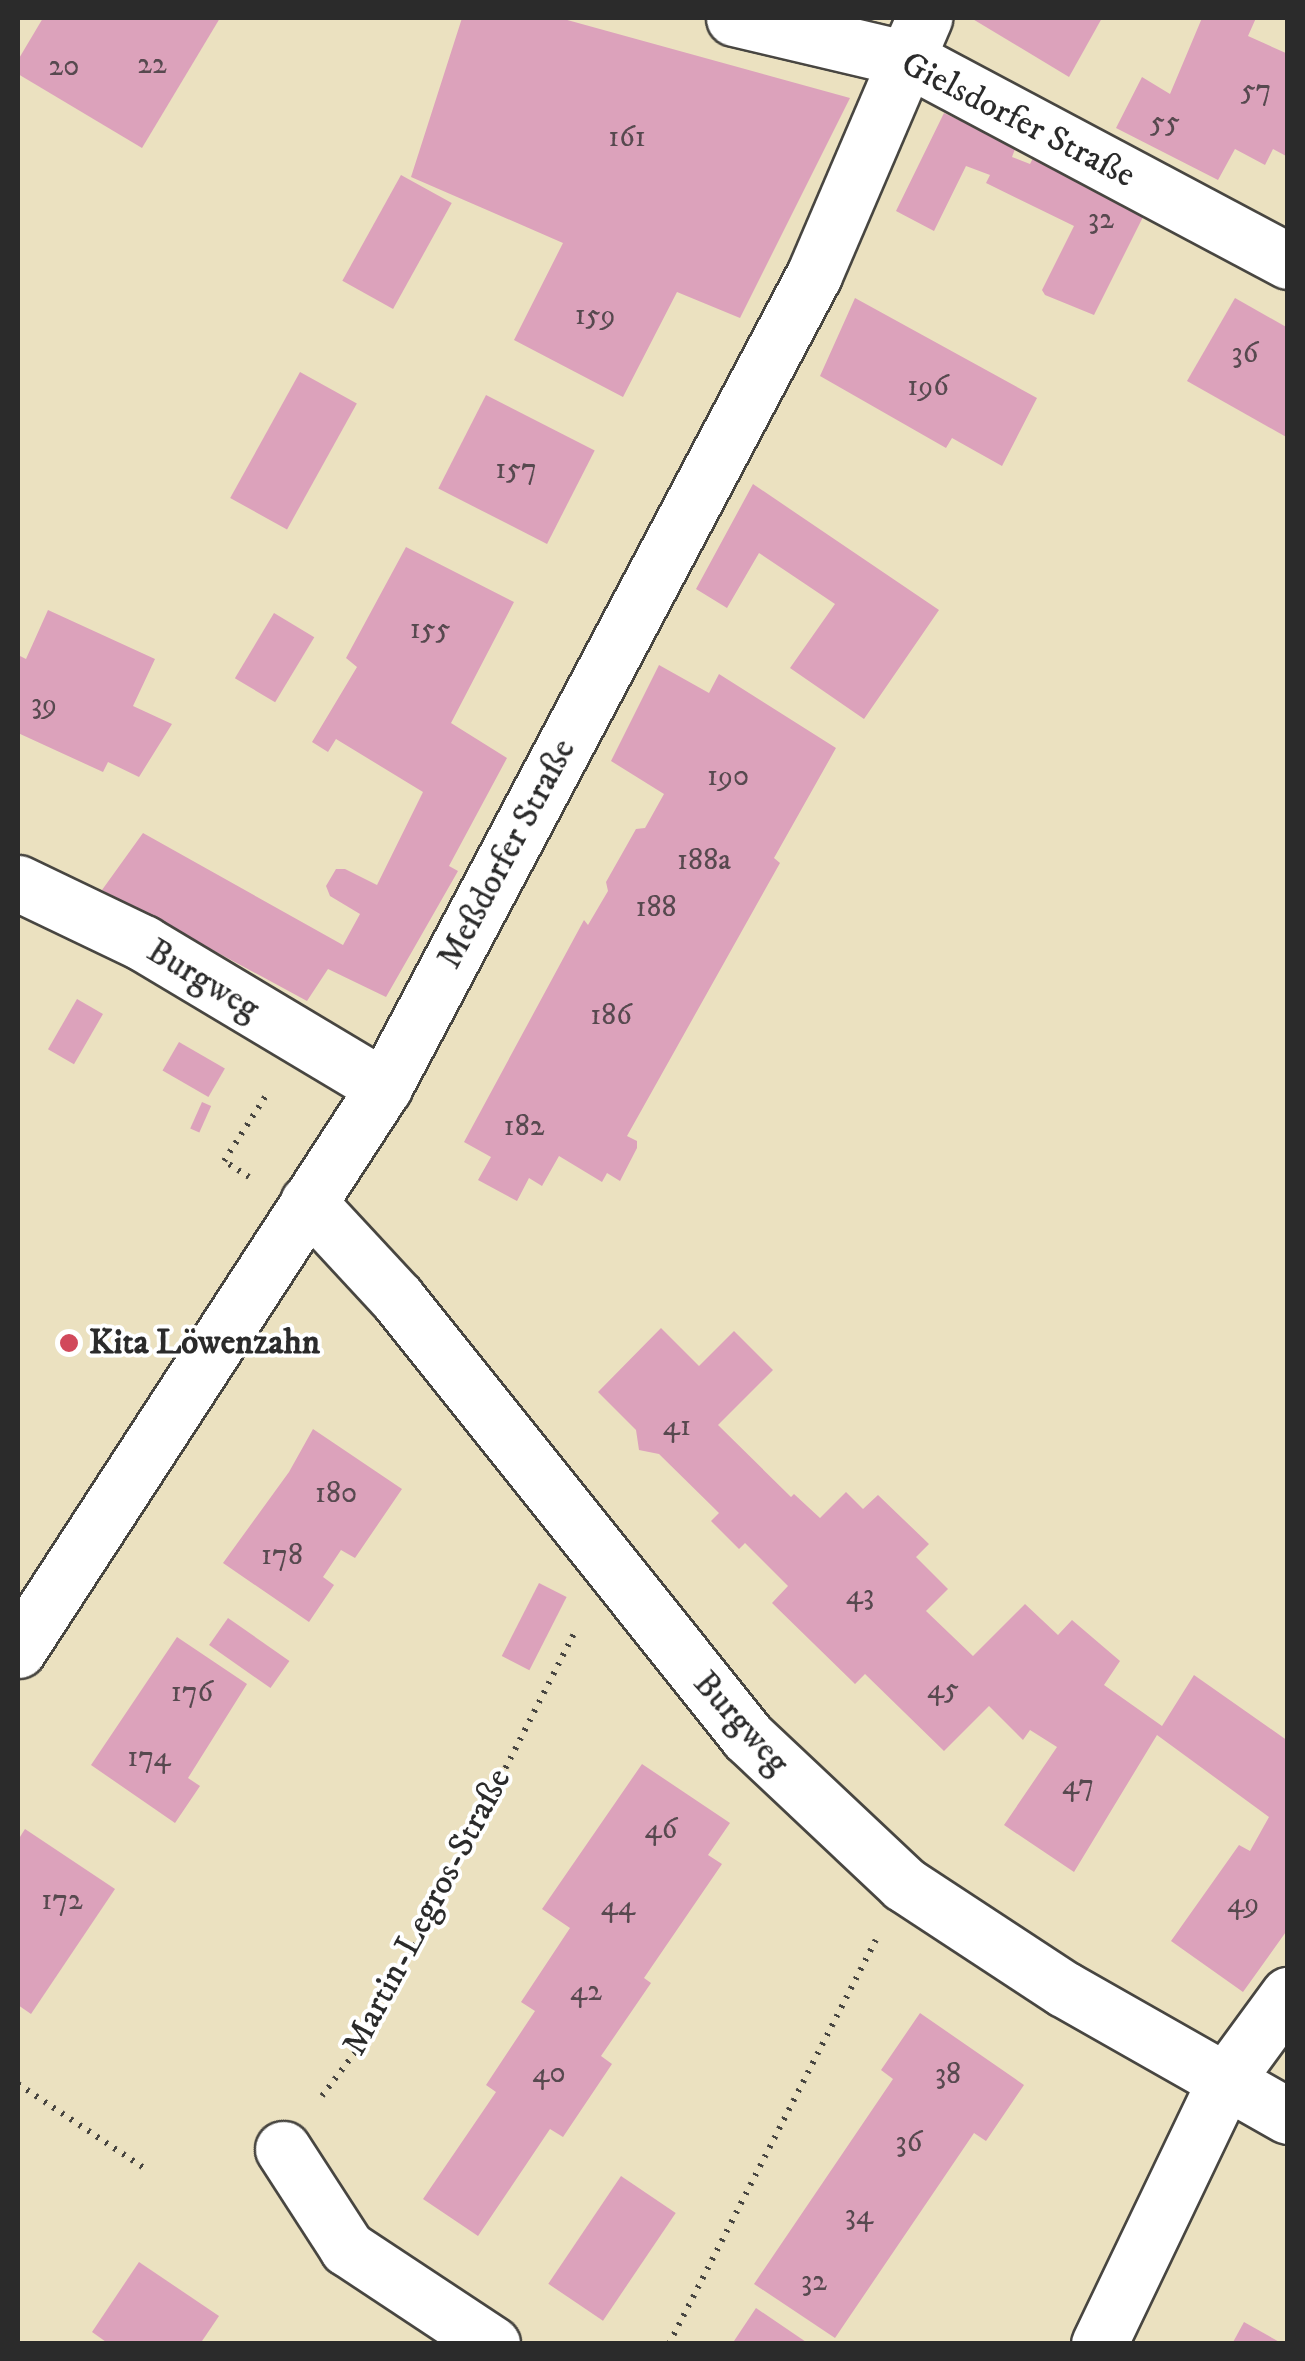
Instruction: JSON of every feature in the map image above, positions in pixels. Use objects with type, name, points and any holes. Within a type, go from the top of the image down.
[{"type":"street","name":"Gielsdorfer Straße","points":[[734,18],[916,38],[1288,261]]},
{"type":"street","name":"Meßdorfer Straße","points":[[18,1650],[384,1087],[814,275],[916,38]]},
{"type":"street","name":"Burgweg","points":[[18,883],[143,943],[384,1087]]},
{"type":"street","name":"Burgweg","points":[[308,1202],[397,1298],[608,1567],[748,1737],[904,1884],[1064,1989],[1288,2116]]},
{"type":"street","points":[[1098,2344],[1225,2081],[1288,1995]]},
{"type":"street","points":[[282,2149],[347,2248],[492,2344]]},
{"type":"path","name":"Martin-Legros-Straße","points":[[282,2149],[372,2030],[608,1567]]},
{"type":"path","points":[[669,2344],[904,1884]]},
{"type":"path","points":[[18,2084],[144,2168]]},
{"type":"building","points":[[43,18],[220,18],[142,148],[18,74],[18,60]]},
{"type":"building","points":[[462,18],[560,18],[850,98],[740,318],[677,292],[623,397],[514,340],[563,243],[411,177]]},
{"type":"building","points":[[971,18],[1102,18],[1069,77]]},
{"type":"building","points":[[1202,18],[1256,18],[1248,36],[1288,54],[1288,157],[1273,149],[1265,165],[1235,149],[1218,180],[1116,128],[1142,77],[1170,94]]},
{"type":"building","points":[[944,113],[1010,144],[1015,149],[1012,157],[1030,164],[1033,158],[1145,213],[1094,315],[1045,295],[1042,290],[1074,226],[986,183],[990,175],[966,166],[934,231],[896,211]]},
{"type":"building","points":[[401,175],[452,203],[393,309],[342,281]]},
{"type":"building","points":[[855,298],[1037,398],[1002,466],[952,438],[946,448],[820,376]]},
{"type":"building","points":[[1235,298],[1288,328],[1288,438],[1187,381]]},
{"type":"building","points":[[300,372],[357,404],[287,529],[230,498]]},
{"type":"building","points":[[486,395],[595,450],[547,544],[438,489]]},
{"type":"building","points":[[753,484],[939,610],[864,719],[790,668],[835,604],[759,553],[727,608],[696,589]]},
{"type":"building","points":[[406,547],[514,602],[451,723],[507,758],[449,866],[458,871],[386,997],[328,969],[307,1001],[102,890],[143,833],[343,945],[360,914],[330,896],[326,886],[336,869],[345,869],[377,885],[423,792],[336,739],[328,752],[312,742],[357,667],[346,658]]},
{"type":"building","points":[[48,610],[155,659],[133,706],[172,724],[139,777],[108,762],[103,772],[18,733],[18,655],[26,659]]},
{"type":"building","points":[[274,613],[314,637],[275,702],[235,678]]},
{"type":"building","points":[[659,665],[709,693],[719,674],[836,748],[774,858],[780,863],[627,1136],[637,1141],[637,1148],[620,1181],[607,1173],[602,1182],[559,1156],[542,1186],[529,1178],[517,1201],[478,1180],[491,1157],[464,1142],[584,920],[588,925],[608,891],[606,882],[636,829],[645,828],[664,794],[611,761]]},
{"type":"building","points":[[77,999],[103,1014],[74,1064],[48,1049]]},
{"type":"building","points":[[179,1042],[225,1068],[208,1097],[162,1071]]},
{"type":"building","points":[[202,1102],[211,1106],[199,1133],[190,1128]]},
{"type":"building","points":[[661,1328],[699,1366],[734,1331],[773,1370],[718,1425],[791,1497],[794,1494],[820,1518],[846,1492],[863,1509],[878,1495],[929,1544],[916,1557],[948,1589],[926,1611],[973,1656],[1025,1604],[1058,1635],[1072,1620],[1120,1661],[1104,1685],[1162,1726],[1194,1675],[1288,1741],[1288,1929],[1243,1992],[1171,1941],[1239,1845],[1250,1851],[1269,1817],[1157,1735],[1074,1872],[1004,1825],[1057,1747],[1030,1730],[1023,1740],[989,1706],[944,1751],[865,1674],[855,1684],[772,1603],[788,1586],[745,1543],[739,1549],[711,1521],[719,1513],[659,1454],[639,1450],[636,1430],[598,1392]]},
{"type":"building","points":[[313,1429],[402,1489],[355,1558],[341,1550],[323,1577],[334,1585],[309,1622],[223,1563],[289,1472]]},
{"type":"building","points":[[539,1583],[567,1597],[529,1670],[502,1656]]},
{"type":"building","points":[[228,1618],[289,1661],[271,1688],[209,1645]]},
{"type":"building","points":[[177,1637],[247,1684],[188,1778],[200,1786],[175,1823],[91,1765]]},
{"type":"building","points":[[642,1764],[730,1823],[708,1855],[722,1864],[644,1978],[651,1983],[601,2056],[612,2064],[563,2137],[550,2129],[478,2236],[423,2199],[496,2092],[486,2085],[535,2011],[521,2002],[570,1928],[542,1909]]},
{"type":"building","points":[[25,1829],[115,1889],[31,2014],[18,2005],[18,1840]]},
{"type":"building","points":[[920,2013],[1024,2085],[986,2141],[974,2133],[835,2338],[754,2284],[893,2079],[881,2070]]},
{"type":"building","points":[[621,2176],[676,2213],[603,2321],[548,2284]]},
{"type":"building","points":[[139,2262],[219,2316],[200,2344],[109,2344],[92,2332]]},
{"type":"building","points":[[756,2308],[809,2344],[732,2344]]},
{"type":"building","points":[[1244,2322],[1283,2344],[1232,2344]]},
{"type":"place","name":"Kita Löwenzahn","points":[[69,1343]]}]
